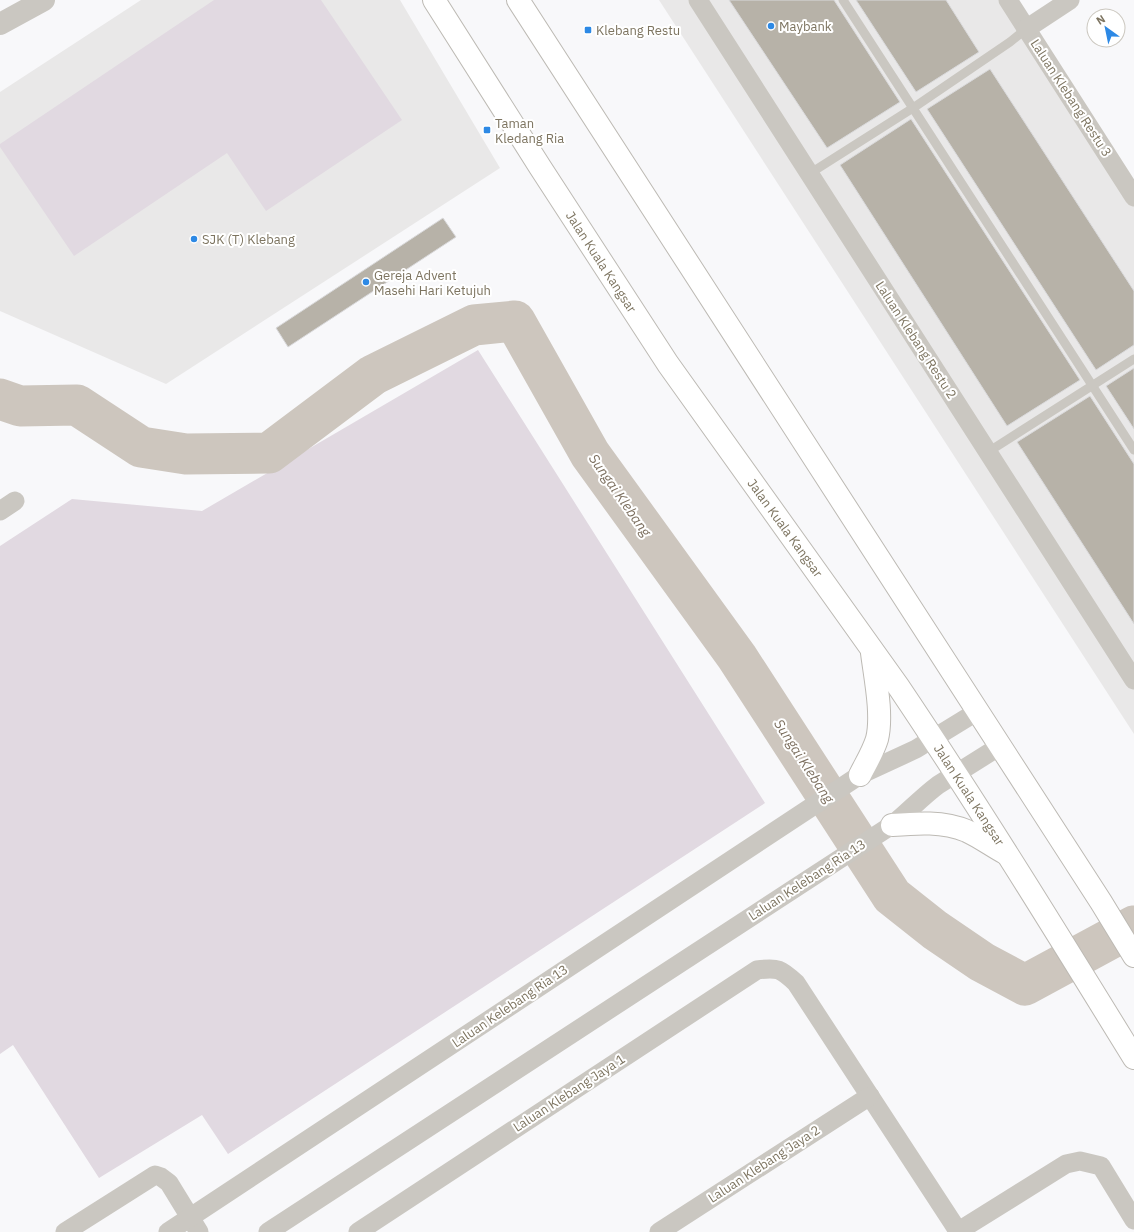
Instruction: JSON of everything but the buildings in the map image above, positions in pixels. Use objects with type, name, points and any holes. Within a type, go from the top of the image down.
[{"type":"highway","name":"Jalan Kuala Kangsar","points":[[434,0],[540,168],[668,364],[933,738],[1134,1058]]},
{"type":"highway","points":[[518,0],[978,711],[1134,956]]},
{"type":"highway","points":[[856,778],[872,753],[877,737],[878,708],[871,649]]},
{"type":"highway","points":[[889,828],[921,822],[944,825],[966,831],[1007,855]]},
{"type":"street","points":[[0,24],[44,0]]},
{"type":"street","name":"Laluan Klebang Restu 2","points":[[698,0],[1134,680]]},
{"type":"street","name":"Laluan Klebang Restu 3","points":[[1008,0],[1134,197]]},
{"type":"street","points":[[1026,28],[1067,1]]},
{"type":"street","name":"Laluan Kelebang Ria 13","points":[[168,1232],[195,1225],[779,828],[856,778],[873,768],[905,754],[978,711]]},
{"type":"street","name":"Laluan Kelebang Ria 13","points":[[268,1232],[889,828],[904,816],[928,792],[1000,746]]},
{"type":"street","name":"Laluan Klebang Jaya 1","points":[[358,1232],[757,970],[770,968],[784,972],[796,984],[870,1096]]},
{"type":"street","points":[[870,1096],[957,1232],[1066,1164],[1080,1161],[1101,1166],[1134,1220]]},
{"type":"street","name":"Laluan Klebang Jaya 2","points":[[659,1232],[870,1096]]},
{"type":"street","points":[[65,1232],[155,1175],[161,1177],[169,1183],[195,1225]]},
{"type":"lane","points":[[843,0],[1134,450]]},
{"type":"lane","points":[[810,174],[913,108],[1010,42],[1026,28]]},
{"type":"lane","points":[[988,452],[1134,359]]},
{"type":"shaded area","name":"SJK (T) Klebang","points":[[141,0],[400,0],[500,168],[166,384],[0,311],[0,92]]},
{"type":"shaded area","points":[[214,0],[321,0],[402,120],[266,211],[227,153],[74,256],[0,147],[0,144]]},
{"type":"shaded area","points":[[659,0],[1009,0],[1134,195],[1134,734]]},
{"type":"shaded area","points":[[478,350],[765,803],[228,1154],[202,1115],[99,1178],[13,1045],[0,1054],[0,546],[72,499],[202,511]]},
{"type":"waterway","name":"Sungai Klebang","points":[[0,399],[20,406],[77,405],[141,447],[186,454],[269,453],[373,375],[474,325],[515,321],[590,454],[737,657],[892,896],[935,930],[982,962],[1025,985],[1134,926]]},
{"type":"place","name":"Maybank","points":[[771,26]]},
{"type":"place","name":"Klebang Restu","points":[[588,30]]},
{"type":"place","name":"Taman Kledang Ria","points":[[487,130]]},
{"type":"place","name":"SJK (T) Klebang","points":[[194,239]]},
{"type":"place","name":"Gereja Advent Masehi Hari Ketujuh","points":[[366,282]]}]
